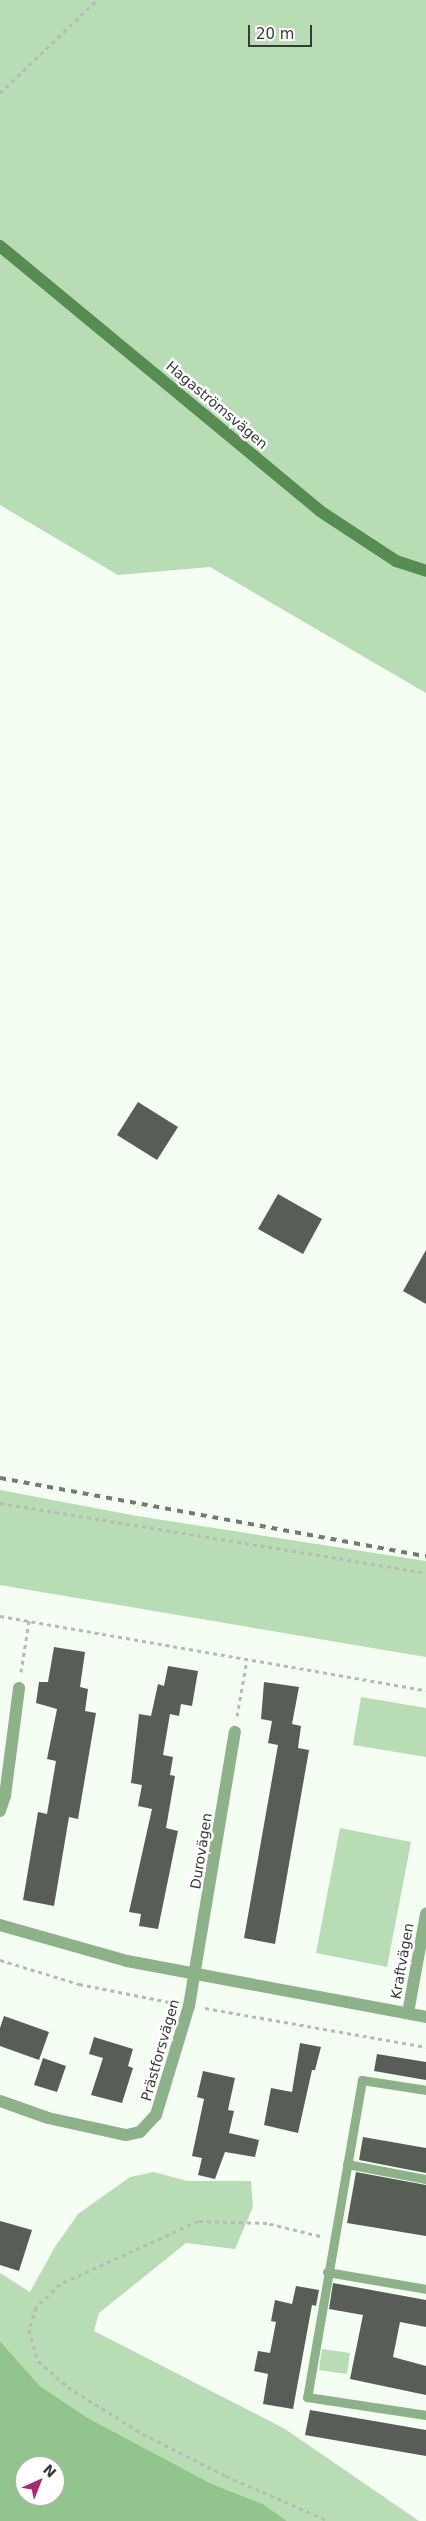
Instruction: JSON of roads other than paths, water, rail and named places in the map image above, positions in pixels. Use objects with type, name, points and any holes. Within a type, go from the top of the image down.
[{"type":"street","name":"Hagaströmsvägen","points":[[0,246],[320,510],[396,561],[426,571]]},
{"type":"street","points":[[0,1811],[5,1796],[19,1688]]},
{"type":"street","name":"Durovägen","points":[[194,1975],[234,1732]]},
{"type":"street","name":"Kraftvägen","points":[[408,2014],[426,1914]]},
{"type":"street","points":[[0,1924],[78,1948],[194,1975],[426,2017]]},
{"type":"street","name":"Prästforsvägen","points":[[0,2100],[48,2118],[103,2131],[126,2134],[140,2132],[156,2115],[162,2102],[189,2006],[194,1975]]},
{"type":"lane","points":[[426,2090],[362,2080],[332,2239],[307,2397],[426,2415]]},
{"type":"lane","points":[[347,2164],[426,2179]]},
{"type":"lane","points":[[327,2272],[426,2289]]},
{"type":"railway","points":[[0,1478],[426,1556]]}]
